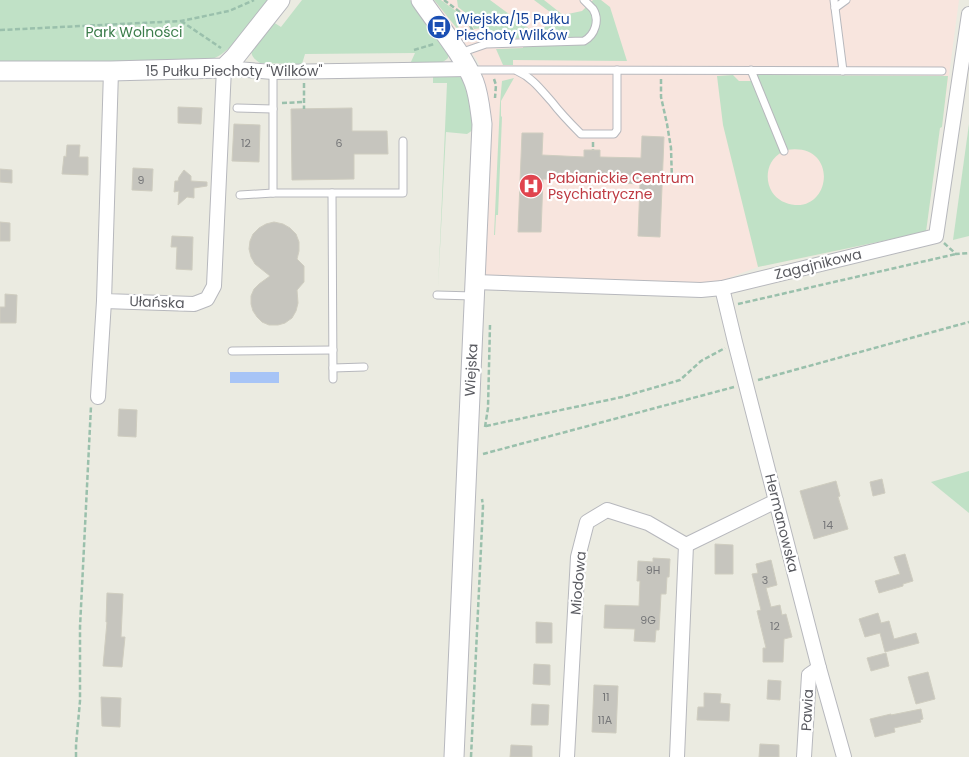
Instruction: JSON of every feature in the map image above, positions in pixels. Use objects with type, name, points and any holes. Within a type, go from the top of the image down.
[{"type":"street","points":[[229,62],[280,0]]},
{"type":"street","name":"Wiejska","points":[[420,0],[464,62],[474,83],[482,124],[454,757]]},
{"type":"street","points":[[936,236],[969,14]]},
{"type":"street","name":"15 Pułku Piechoty \"Wilków\"","points":[[0,71],[111,71],[229,62],[273,72],[304,72],[464,62]]},
{"type":"street","name":"Ułańska","points":[[104,301],[194,304],[207,299],[214,286],[229,62]]},
{"type":"street","points":[[95,401],[104,301],[111,71]]},
{"type":"street","name":"Zagajnikowa","points":[[475,289],[701,290],[722,288],[936,236]]},
{"type":"street","name":"Hermanowska","points":[[722,288],[819,668],[844,757]]},
{"type":"street","points":[[677,757],[686,545],[776,501]]},
{"type":"street","name":"Miodowa","points":[[567,757],[578,557],[587,522],[607,510],[648,523],[686,545]]},
{"type":"street","name":"Pawia","points":[[804,757],[809,675],[819,668]]},
{"type":"lane","points":[[464,62],[486,44],[584,41],[594,31],[596,15],[584,0]]},
{"type":"lane","points":[[843,70],[834,4],[846,0]]},
{"type":"lane","points":[[464,62],[515,70],[942,71]]},
{"type":"lane","points":[[515,70],[533,80],[581,134],[614,134],[617,130],[617,70]]},
{"type":"lane","points":[[751,70],[784,151]]},
{"type":"lane","points":[[273,72],[273,193]]},
{"type":"lane","points":[[236,108],[273,106]]},
{"type":"lane","points":[[240,195],[273,193],[403,194],[403,141]]},
{"type":"lane","points":[[332,193],[333,379]]},
{"type":"lane","points":[[437,295],[475,289]]},
{"type":"lane","points":[[232,352],[333,350]]},
{"type":"lane","points":[[333,368],[364,367]]},
{"type":"path","points":[[0,30],[181,21],[229,11],[254,0]]},
{"type":"path","points":[[444,0],[464,16],[477,39]]},
{"type":"path","points":[[181,21],[229,62]]},
{"type":"path","points":[[414,50],[436,43]]},
{"type":"path","points":[[662,70],[661,97],[671,148],[672,181],[663,181]]},
{"type":"path","points":[[304,72],[304,109]]},
{"type":"path","points":[[273,106],[304,102]]},
{"type":"path","points":[[936,236],[956,254]]},
{"type":"path","points":[[727,307],[956,254],[969,253]]},
{"type":"path","points":[[480,455],[969,322]]},
{"type":"path","points":[[486,426],[622,397],[680,380],[701,361],[735,342]]},
{"type":"path","points":[[76,757],[80,701],[80,627],[95,401]]},
{"type":"shaded area","points":[[431,0],[959,0],[926,232],[758,267],[715,283],[493,276],[484,274],[487,94],[481,68],[476,58],[460,40]]},
{"type":"green space","name":"Park Wolności","points":[[0,0],[269,0],[230,48],[213,59],[202,62],[0,63]]},
{"type":"green space","points":[[302,0],[410,0],[448,52],[448,58],[436,64],[410,64],[415,53],[305,54],[302,64],[260,63],[253,57],[251,48],[273,22],[281,27]]},
{"type":"green space","points":[[434,0],[441,0],[456,11],[459,31]]},
{"type":"green space","points":[[457,0],[490,0],[531,30],[544,28],[554,15],[534,0],[544,0],[563,15],[582,11],[593,0],[601,0],[610,7],[627,61],[513,60],[513,65],[503,65],[496,49],[523,48],[523,38],[489,39],[484,28],[474,29],[467,14],[458,7]]},
{"type":"green space","points":[[433,75],[457,76],[468,84],[472,99],[473,116],[473,130],[467,134],[446,132],[438,288],[447,83],[433,83]]},
{"type":"green space","points":[[733,75],[739,81],[753,81],[782,152],[773,160],[768,170],[770,187],[774,195],[779,199],[785,203],[795,205],[808,203],[817,196],[822,187],[824,175],[821,164],[814,155],[803,150],[786,150],[757,75],[948,76],[926,232],[758,267],[723,125],[717,76]]},
{"type":"green space","points":[[514,78],[501,101],[498,215],[496,215],[494,235],[502,81]]},
{"type":"green space","points":[[969,124],[969,236],[953,240]]},
{"type":"green space","points":[[969,471],[969,513],[931,482]]},
{"type":"water","points":[[230,372],[279,372],[279,383],[230,383]]},
{"type":"building","points":[[178,107],[202,108],[201,124],[178,123]]},
{"type":"building","points":[[352,108],[352,131],[387,131],[388,154],[354,154],[354,179],[292,180],[291,109]]},
{"type":"building","points":[[234,124],[260,125],[259,162],[232,161]]},
{"type":"building","name":"Pabianickie Centrum Psychiatryczne","points":[[522,133],[543,133],[542,155],[584,157],[584,150],[600,150],[600,157],[641,158],[642,136],[664,137],[660,237],[638,236],[640,184],[543,179],[541,232],[518,232]]},
{"type":"building","points":[[67,145],[80,145],[79,157],[88,157],[88,175],[62,174]]},
{"type":"building","points":[[133,168],[153,169],[152,191],[132,190]]},
{"type":"building","points":[[0,169],[12,170],[12,183],[0,182]]},
{"type":"building","points":[[184,170],[191,176],[191,181],[207,182],[207,186],[194,188],[194,198],[187,197],[178,205],[179,191],[174,192],[175,181],[178,181]]},
{"type":"building","points":[[0,222],[10,223],[10,241],[0,241]]},
{"type":"building","points":[[274,222],[283,224],[296,234],[299,242],[297,259],[304,266],[304,282],[297,290],[298,303],[292,318],[285,323],[269,325],[262,322],[253,311],[251,296],[254,289],[270,276],[255,264],[249,249],[253,234],[266,224]]},
{"type":"building","points":[[172,236],[193,237],[192,270],[176,269],[177,247],[171,247]]},
{"type":"building","points":[[5,294],[17,295],[16,323],[0,323],[0,307],[5,307]]},
{"type":"building","points":[[119,409],[137,410],[136,437],[118,436]]},
{"type":"building","points":[[882,479],[885,493],[873,496],[870,482]]},
{"type":"building","points":[[836,481],[840,496],[838,497],[848,529],[814,539],[800,491]]},
{"type":"building","points":[[715,544],[733,545],[733,574],[715,574]]},
{"type":"building","points":[[905,554],[913,581],[879,593],[875,581],[900,574],[894,557]]},
{"type":"building","points":[[653,558],[670,559],[666,594],[661,594],[659,630],[656,630],[655,642],[634,641],[635,629],[604,628],[605,605],[639,606],[640,581],[637,581],[638,561],[653,562]]},
{"type":"building","points":[[771,560],[777,585],[766,588],[771,607],[780,605],[782,615],[786,614],[792,637],[784,639],[783,662],[763,662],[763,648],[766,648],[757,611],[761,610],[752,574],[758,573],[756,564]]},
{"type":"building","points":[[107,593],[123,594],[121,637],[125,637],[122,667],[103,666],[107,622]]},
{"type":"building","points":[[878,613],[881,623],[889,621],[894,639],[916,633],[919,643],[885,652],[880,633],[865,637],[859,619]]},
{"type":"building","points":[[536,622],[552,623],[552,643],[536,643]]},
{"type":"building","points":[[886,653],[889,666],[871,671],[867,658]]},
{"type":"building","points":[[534,664],[550,665],[550,685],[533,684]]},
{"type":"building","points":[[928,672],[935,699],[916,704],[908,677]]},
{"type":"building","points":[[768,680],[781,681],[780,700],[767,699]]},
{"type":"building","points":[[594,685],[618,686],[616,733],[592,732]]},
{"type":"building","points":[[704,693],[721,694],[720,703],[730,704],[729,721],[697,720],[698,707],[704,707]]},
{"type":"building","points":[[101,697],[121,698],[120,727],[102,726]]},
{"type":"building","points":[[532,704],[549,705],[548,725],[531,725]]},
{"type":"building","points":[[921,709],[923,719],[920,720],[921,722],[894,728],[895,732],[875,737],[870,719]]},
{"type":"building","points":[[760,744],[779,745],[779,757],[759,757]]},
{"type":"building","points":[[511,745],[532,746],[532,757],[510,757]]},
{"type":"place","name":"Wiejska/15 Pułku Piechoty Wilków","points":[[439,27]]},
{"type":"place","name":"Pabianickie Centrum Psychiatryczne","points":[[531,186]]}]
